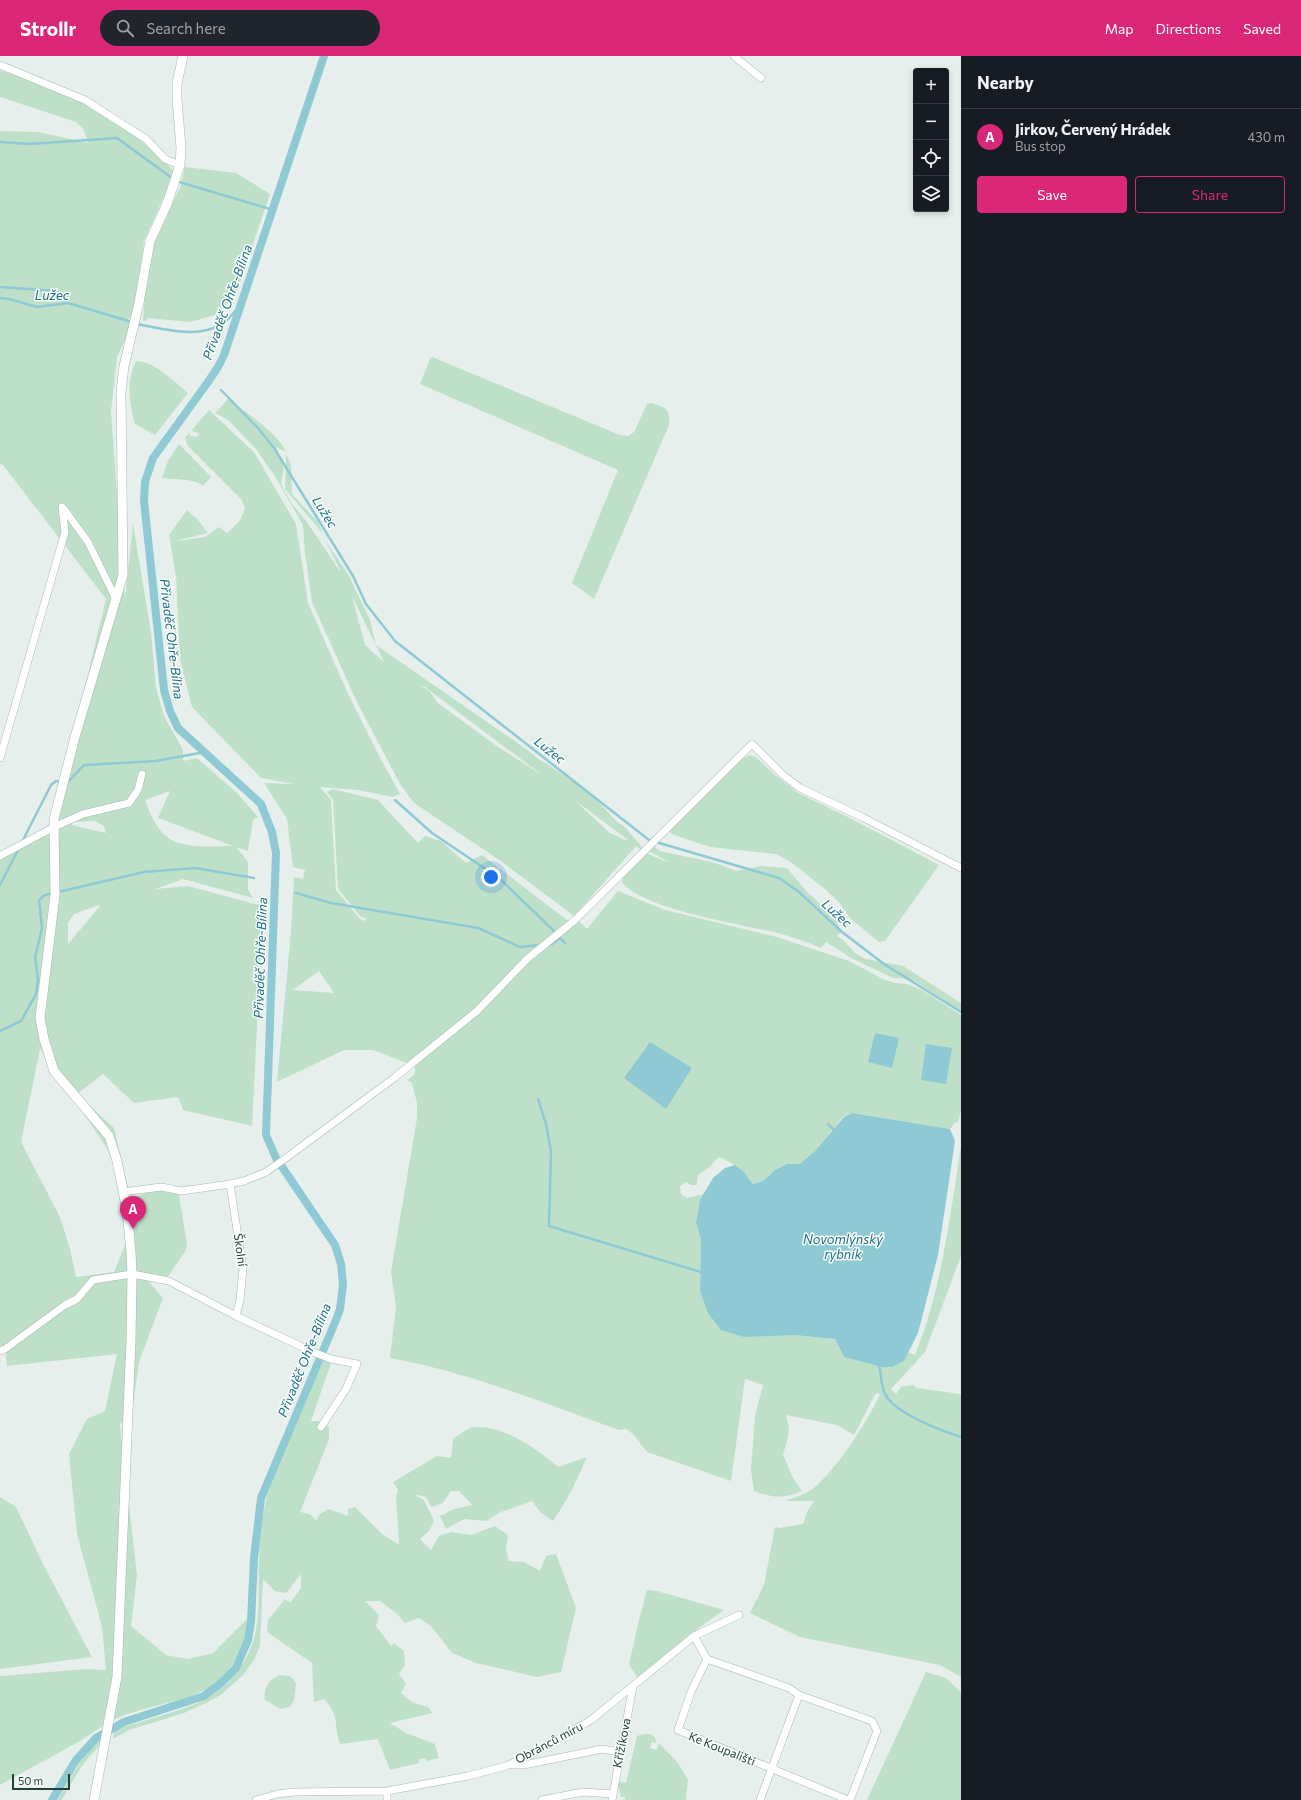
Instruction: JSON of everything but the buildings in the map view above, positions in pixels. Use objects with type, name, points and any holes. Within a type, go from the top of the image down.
[{"type":"street","points":[[94,1800],[106,1743],[117,1677],[132,1274],[127,1210],[117,1161],[109,1136],[54,1071],[44,1039],[40,1018],[55,895],[54,819],[75,737],[123,575],[121,392],[124,366],[150,241],[167,204],[180,165],[181,148],[177,82],[183,56]]},
{"type":"street","points":[[734,56],[761,78]]},
{"type":"street","points":[[0,65],[85,100],[146,139],[165,158],[180,165]]},
{"type":"street","points":[[0,758],[66,532],[62,507],[88,542],[116,599]]},
{"type":"street","points":[[123,1192],[161,1187],[182,1191],[230,1184],[244,1181],[271,1168],[286,1158],[394,1078],[477,1011],[527,959],[575,920],[752,744],[783,775],[800,788],[862,817],[961,868]]},
{"type":"street","points":[[0,856],[54,827],[83,814],[129,803],[138,790],[142,774]]},
{"type":"street","name":"Školní","points":[[230,1184],[244,1269],[240,1300],[236,1316]]},
{"type":"street","points":[[0,1351],[47,1320],[65,1305],[76,1299],[93,1280],[132,1274],[169,1282],[236,1316],[313,1352],[331,1359],[357,1364],[346,1389],[321,1427]]},
{"type":"street","name":"Obránců míru","points":[[256,1800],[277,1794],[294,1792],[387,1791],[468,1776],[506,1766],[532,1754],[591,1720],[694,1636],[739,1615]]},
{"type":"street","points":[[694,1636],[707,1659]]},
{"type":"street","name":"Ke Koupališti","points":[[707,1659],[789,1688],[799,1695],[872,1721],[877,1731],[849,1800],[678,1730],[691,1692],[707,1659]]},
{"type":"street","name":"Křižíkova","points":[[612,1797],[633,1686]]},
{"type":"street","name":"Ke Koupališti","points":[[760,1800],[799,1695]]},
{"type":"street","points":[[506,1766],[524,1765],[602,1749],[620,1752]]},
{"type":"street","points":[[387,1791],[387,1800]]},
{"type":"street","points":[[542,1800],[583,1792],[612,1797]]},
{"type":"green space","points":[[0,70],[86,101],[135,135],[175,172],[144,241],[134,319],[127,318],[130,323],[126,338],[117,357],[111,412],[125,598],[133,524],[151,632],[156,688],[164,716],[183,750],[183,761],[197,758],[236,792],[258,817],[253,820],[248,851],[236,847],[248,862],[248,889],[253,898],[183,879],[155,889],[188,886],[263,906],[252,1126],[183,1110],[178,1097],[134,1103],[103,1074],[77,1094],[114,1128],[128,1187],[134,1234],[131,1199],[148,1192],[171,1191],[179,1195],[187,1245],[185,1252],[168,1276],[161,1277],[140,1272],[163,1298],[139,1362],[132,1412],[120,1424],[137,1575],[131,1626],[166,1655],[188,1659],[213,1653],[248,1618],[244,1641],[231,1666],[219,1680],[205,1689],[173,1702],[114,1719],[78,1742],[0,1785],[0,1676],[87,1669],[106,1670],[102,1627],[77,1534],[69,1454],[87,1419],[105,1411],[117,1354],[7,1366],[5,1347],[0,1348],[0,854],[52,823],[106,599],[3,465],[0,464],[0,131],[38,132],[88,143],[84,130],[76,122],[0,97]],"holes":[[[170,791],[158,818],[233,846],[194,846],[174,841],[166,837],[151,815],[145,800]],[[95,821],[104,826],[106,833],[72,825],[72,822]],[[99,905],[100,906],[68,944],[68,923],[74,914]],[[40,1049],[113,1157],[126,1243],[114,1272],[76,1277],[70,1249],[60,1217],[21,1142]]]},
{"type":"green space","points":[[185,167],[236,173],[270,194],[238,288],[220,314],[190,322],[148,318],[146,321],[143,321],[147,269],[154,240],[180,188]]},
{"type":"green space","points":[[432,357],[620,435],[628,436],[634,432],[647,404],[651,403],[660,406],[668,412],[669,425],[594,599],[572,583],[618,470],[420,384]]},
{"type":"green space","points":[[136,361],[149,364],[156,368],[188,393],[155,435],[135,424],[130,400],[130,384]]},
{"type":"green space","points":[[228,399],[269,430],[282,445],[286,452],[276,447],[284,467],[281,484],[292,504],[307,522],[339,570],[325,540],[348,574],[370,620],[376,645],[592,795],[617,822],[625,827],[648,854],[670,863],[646,849],[651,844],[660,851],[712,862],[737,871],[761,866],[787,868],[808,893],[835,917],[841,932],[837,936],[843,940],[855,953],[866,959],[903,966],[961,1003],[961,1011],[918,983],[909,979],[893,978],[853,959],[826,942],[821,948],[778,933],[694,915],[671,908],[633,892],[622,882],[623,875],[644,852],[636,846],[574,916],[498,859],[414,803],[400,784],[356,700],[312,602],[305,553],[303,525],[276,478],[256,449],[228,420],[215,413],[218,410],[215,407],[219,409]],"holes":[[[352,596],[384,662],[365,645]],[[421,686],[425,687],[542,775],[495,745],[438,703],[429,691]],[[572,798],[628,841],[610,833]]]},
{"type":"green space","points":[[209,410],[254,452],[296,524],[308,603],[348,694],[400,794],[393,797],[358,790],[320,787],[331,800],[336,890],[359,918],[363,921],[367,919],[360,916],[338,889],[333,800],[327,792],[333,789],[378,800],[418,843],[425,836],[441,841],[466,863],[482,855],[567,920],[578,920],[587,929],[618,891],[665,910],[777,937],[849,961],[883,979],[895,983],[907,984],[922,990],[961,1015],[961,1111],[958,1122],[955,1123],[950,1129],[852,1113],[843,1117],[815,1151],[800,1164],[787,1164],[775,1170],[763,1181],[753,1184],[738,1168],[720,1157],[711,1166],[699,1174],[697,1185],[691,1185],[686,1182],[680,1186],[681,1194],[687,1198],[704,1194],[700,1200],[696,1223],[701,1240],[700,1291],[794,1335],[835,1339],[844,1357],[881,1367],[904,1361],[908,1352],[915,1355],[939,1278],[961,1146],[961,1256],[925,1352],[891,1389],[896,1394],[901,1387],[914,1385],[916,1388],[961,1394],[961,1677],[940,1665],[800,1637],[750,1613],[764,1585],[775,1527],[780,1528],[803,1524],[807,1512],[814,1501],[785,1501],[808,1492],[815,1487],[833,1468],[852,1443],[880,1394],[876,1393],[854,1435],[837,1425],[786,1415],[789,1428],[788,1438],[783,1454],[793,1478],[802,1491],[796,1494],[778,1497],[754,1491],[751,1470],[755,1416],[763,1385],[745,1379],[731,1481],[647,1452],[633,1434],[626,1429],[619,1430],[506,1389],[448,1371],[390,1358],[396,1307],[391,1272],[417,1118],[417,1103],[412,1083],[407,1080],[415,1074],[415,1066],[373,1050],[344,1050],[277,1082],[291,932],[294,877],[303,879],[305,870],[293,867],[287,819],[264,783],[293,784],[261,778],[192,707],[180,659],[176,577],[169,535],[187,510],[197,519],[208,533],[171,542],[205,537],[219,527],[227,533],[239,522],[245,509],[242,500],[188,446],[185,438],[190,432],[190,436],[197,437],[199,433],[191,431]],"holes":[[[319,971],[334,993],[293,990]]]},
{"type":"green space","points":[[179,444],[211,477],[203,486],[190,480],[162,478],[168,461]]},
{"type":"green space","points":[[286,454],[291,465],[292,494],[318,522],[325,540],[320,530],[285,489]]},
{"type":"green space","points":[[750,755],[756,757],[775,775],[798,793],[844,815],[939,865],[885,941],[879,942],[850,918],[838,901],[826,890],[791,862],[776,854],[710,847],[674,835],[667,830],[736,762]]},
{"type":"green space","points":[[322,1360],[331,1363],[311,1421],[319,1421],[329,1427],[329,1439],[300,1512],[310,1514],[316,1521],[320,1514],[328,1509],[348,1516],[348,1509],[355,1507],[381,1533],[399,1545],[396,1497],[398,1490],[393,1482],[437,1456],[451,1458],[453,1439],[472,1427],[486,1427],[508,1434],[541,1453],[558,1467],[587,1457],[572,1490],[553,1521],[540,1512],[532,1501],[501,1512],[486,1521],[464,1519],[446,1529],[440,1516],[454,1509],[472,1505],[459,1491],[451,1491],[443,1503],[431,1507],[426,1497],[414,1494],[424,1500],[434,1521],[429,1531],[420,1539],[431,1550],[439,1536],[451,1532],[471,1535],[495,1526],[508,1535],[506,1550],[509,1561],[524,1562],[540,1571],[546,1556],[556,1554],[576,1608],[561,1672],[537,1677],[476,1663],[452,1653],[431,1626],[419,1618],[405,1623],[396,1613],[380,1601],[365,1601],[379,1615],[376,1626],[391,1646],[394,1643],[404,1651],[405,1665],[399,1674],[406,1683],[401,1693],[413,1703],[428,1707],[432,1713],[390,1723],[406,1733],[435,1744],[439,1758],[426,1761],[426,1758],[419,1759],[419,1763],[390,1770],[378,1739],[340,1744],[333,1711],[324,1699],[314,1702],[312,1663],[267,1632],[268,1620],[285,1599],[290,1603],[301,1588],[301,1574],[286,1593],[275,1591],[263,1579],[260,1646],[254,1660],[243,1675],[222,1694],[206,1703],[184,1713],[129,1730],[113,1739],[114,1730],[177,1711],[209,1697],[228,1683],[243,1664],[253,1642],[256,1630],[260,1540],[268,1491]]},
{"type":"green space","points":[[0,1497],[16,1507],[43,1564],[92,1657],[0,1669]]},
{"type":"green space","points":[[647,1590],[657,1591],[724,1610],[700,1627],[638,1678],[629,1665]]},
{"type":"green space","points":[[926,1672],[946,1678],[961,1692],[961,1800],[867,1800]]},
{"type":"green space","points":[[280,1675],[290,1676],[296,1683],[294,1700],[290,1707],[280,1709],[265,1700],[265,1692],[268,1684]]},
{"type":"green space","points":[[650,1734],[655,1737],[656,1743],[652,1742],[650,1748],[657,1750],[659,1743],[677,1762],[688,1779],[686,1800],[625,1800],[625,1797],[621,1797],[617,1781],[626,1783],[637,1736]]},
{"type":"green space","points":[[101,1739],[100,1746],[83,1764],[62,1800],[57,1800],[86,1753]]},
{"type":"water","points":[[875,1033],[899,1038],[892,1068],[868,1062]]},
{"type":"water","points":[[650,1042],[692,1068],[666,1109],[624,1078]]},
{"type":"water","points":[[926,1044],[952,1048],[946,1084],[921,1080]]},
{"type":"water","name":"Novomlýnský rybník","points":[[852,1113],[950,1129],[955,1141],[938,1255],[918,1333],[904,1361],[892,1367],[881,1367],[844,1357],[835,1339],[794,1335],[744,1337],[721,1330],[708,1313],[700,1291],[701,1240],[696,1223],[700,1200],[713,1178],[725,1168],[735,1165],[744,1172],[753,1184],[763,1181],[775,1170],[787,1164],[800,1164],[815,1151],[844,1117]]},
{"type":"waterway","name":"Přivaděč Ohře-Bílina","points":[[52,1800],[76,1760],[96,1738],[124,1722],[204,1696],[221,1683],[236,1668],[248,1640],[251,1622],[254,1558],[261,1498],[340,1309],[343,1285],[341,1264],[335,1245],[276,1158],[266,1135],[276,853],[272,832],[261,804],[178,728],[170,711],[164,690],[144,501],[145,482],[153,458],[208,382],[224,355],[324,56]]},
{"type":"waterway","points":[[0,142],[30,144],[117,138],[176,181],[273,210]]},
{"type":"waterway","points":[[0,287],[57,291],[68,303]]},
{"type":"waterway","name":"Lužec","points":[[0,298],[37,307],[68,303],[132,322]]},
{"type":"waterway","points":[[137,324],[183,332],[195,332],[217,326],[227,320],[239,307]]},
{"type":"waterway","name":"Lužec","points":[[221,390],[258,428],[274,448],[353,576],[366,604],[395,641],[649,840],[779,878],[799,892],[842,932],[884,964],[961,1012]]},
{"type":"waterway","points":[[66,782],[68,782],[84,765],[156,761],[205,752]]},
{"type":"waterway","points":[[22,842],[51,785],[56,781],[61,782]]},
{"type":"waterway","points":[[395,800],[432,833],[499,878],[557,934]]},
{"type":"waterway","points":[[0,885],[19,848]]},
{"type":"waterway","points":[[0,1031],[21,1021],[36,994],[38,979],[35,957],[42,928],[39,900],[45,895],[144,872],[195,868],[254,878]]},
{"type":"waterway","points":[[296,893],[331,903],[478,928],[520,947],[540,945]]},
{"type":"waterway","points":[[549,944],[552,944],[560,938],[565,943]]},
{"type":"waterway","points":[[538,1099],[546,1124],[551,1151],[549,1226],[704,1273]]},
{"type":"waterway","points":[[828,1124],[835,1131]]},
{"type":"waterway","points":[[879,1364],[882,1386],[889,1400],[907,1414],[918,1420],[961,1437]]},
{"type":"place","name":"Jirkov, Červený Hrádek","points":[[133,1229]]}]
